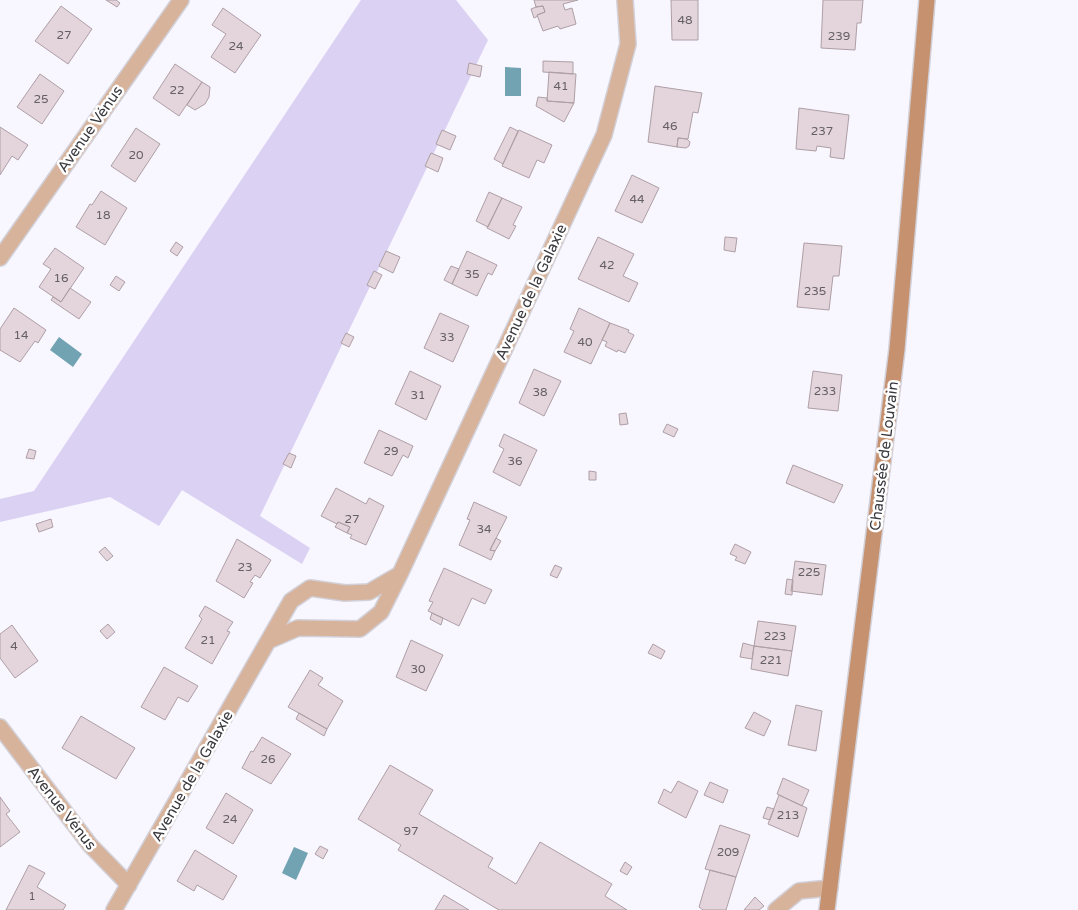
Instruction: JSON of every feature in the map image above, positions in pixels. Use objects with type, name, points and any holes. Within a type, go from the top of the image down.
[{"type":"main road","name":"Chaussée de Louvain","points":[[827,910],[897,349],[927,0]]},
{"type":"street","name":"Avenue Vénus","points":[[0,258],[181,0]]},
{"type":"street","name":"Avenue de la Galaxie","points":[[268,641],[298,628],[360,629],[381,612],[604,135],[628,44],[625,0]]},
{"type":"street","name":"Avenue de la Galaxie","points":[[114,910],[130,885],[290,601],[310,588],[345,593],[369,592],[400,574]]},
{"type":"street","name":"Avenue Vénus","points":[[0,726],[90,845],[130,885]]},
{"type":"street","points":[[776,910],[799,891],[830,888]]},
{"type":"shaded area","points":[[361,0],[456,0],[488,40],[260,516],[310,548],[302,564],[182,490],[159,526],[110,497],[0,522],[0,499],[34,491]]},
{"type":"water","points":[[505,67],[521,68],[521,96],[505,96]]},
{"type":"water","points":[[59,337],[82,354],[73,367],[50,350]]},
{"type":"water","points":[[294,847],[308,853],[296,880],[282,873]]},
{"type":"building","points":[[106,0],[116,0],[120,3],[117,7]]},
{"type":"building","points":[[534,0],[578,0],[563,4],[565,10],[572,8],[576,24],[560,29],[558,26],[543,31],[537,15],[545,12],[543,6],[536,7]]},
{"type":"building","points":[[671,0],[698,0],[698,40],[672,40]]},
{"type":"building","points":[[823,0],[863,0],[861,23],[857,23],[855,50],[821,48]]},
{"type":"building","points":[[61,6],[92,29],[68,64],[35,41]]},
{"type":"building","points":[[543,6],[545,12],[534,18],[531,9]]},
{"type":"building","points":[[223,8],[261,35],[235,73],[211,57],[226,34],[212,25]]},
{"type":"building","points":[[543,61],[573,62],[573,74],[543,72]]},
{"type":"building","points":[[469,63],[482,66],[480,77],[467,74]]},
{"type":"building","points":[[175,64],[202,82],[179,116],[153,98]]},
{"type":"building","points":[[549,72],[576,74],[574,103],[547,101]]},
{"type":"building","points":[[40,74],[64,91],[42,124],[17,107]]},
{"type":"building","points":[[202,82],[210,87],[209,97],[205,104],[195,110],[187,105]]},
{"type":"building","points":[[655,86],[702,93],[698,113],[693,112],[688,139],[678,138],[677,147],[648,142]]},
{"type":"building","points":[[538,97],[547,98],[547,101],[574,103],[564,122],[536,106]]},
{"type":"building","points":[[799,108],[849,115],[844,159],[830,157],[831,148],[817,146],[816,151],[796,149]]},
{"type":"building","points":[[0,127],[28,145],[18,160],[12,156],[0,175]]},
{"type":"building","points":[[510,127],[518,131],[503,164],[494,159]]},
{"type":"building","points":[[136,128],[160,144],[135,182],[111,166]]},
{"type":"building","points":[[442,130],[456,136],[450,150],[436,144]]},
{"type":"building","points":[[519,130],[552,145],[544,163],[537,160],[529,178],[502,166]]},
{"type":"building","points":[[678,138],[687,139],[690,142],[689,146],[686,148],[677,147]]},
{"type":"building","points":[[431,153],[443,158],[438,172],[425,166]]},
{"type":"building","points":[[632,175],[659,188],[642,223],[615,211]]},
{"type":"building","points":[[101,191],[127,208],[105,245],[76,227],[90,204],[92,205]]},
{"type":"building","points":[[489,192],[502,198],[488,227],[476,221]]},
{"type":"building","points":[[502,198],[522,207],[513,225],[516,226],[509,239],[487,228]]},
{"type":"building","points":[[598,237],[634,254],[623,276],[638,283],[629,302],[578,279]]},
{"type":"building","points":[[725,237],[737,238],[735,252],[724,250]]},
{"type":"building","points":[[176,242],[183,247],[177,256],[170,251]]},
{"type":"building","points":[[804,243],[842,246],[839,276],[833,276],[829,310],[797,307]]},
{"type":"building","points":[[55,248],[84,268],[61,302],[39,287],[51,269],[43,264]]},
{"type":"building","points":[[386,251],[400,257],[393,273],[379,266]]},
{"type":"building","points":[[467,251],[497,265],[492,275],[488,273],[477,296],[452,284]]},
{"type":"building","points":[[451,266],[459,269],[452,284],[444,280]]},
{"type":"building","points":[[374,271],[382,275],[375,289],[367,285]]},
{"type":"building","points":[[116,276],[125,282],[119,291],[110,285]]},
{"type":"building","points":[[70,288],[91,302],[79,319],[51,300],[53,297],[61,302]]},
{"type":"building","points":[[14,308],[46,330],[38,343],[35,341],[20,362],[0,350],[0,329]]},
{"type":"building","points":[[579,308],[610,323],[591,364],[564,352],[574,331],[570,329]]},
{"type":"building","points":[[440,313],[469,326],[453,362],[424,348]]},
{"type":"building","points":[[610,323],[629,330],[628,332],[634,335],[625,353],[618,350],[617,352],[605,346],[607,342],[602,340]]},
{"type":"building","points":[[346,333],[354,337],[349,347],[341,343]]},
{"type":"building","points":[[534,369],[561,381],[544,416],[519,403]]},
{"type":"building","points":[[410,371],[441,386],[426,420],[395,404]]},
{"type":"building","points":[[813,371],[842,375],[838,411],[808,408]]},
{"type":"building","points":[[626,413],[628,424],[620,425],[619,414]]},
{"type":"building","points":[[667,424],[678,429],[674,437],[663,432]]},
{"type":"building","points":[[379,430],[413,446],[408,458],[403,455],[392,476],[364,463]]},
{"type":"building","points":[[504,434],[537,450],[520,486],[493,472],[504,449],[499,446]]},
{"type":"building","points":[[29,449],[36,451],[34,459],[26,458]]},
{"type":"building","points":[[289,453],[296,456],[291,468],[283,464]]},
{"type":"building","points":[[793,465],[843,485],[834,503],[786,483]]},
{"type":"building","points":[[589,471],[596,472],[596,480],[589,480]]},
{"type":"building","points":[[336,488],[366,504],[369,498],[384,506],[366,545],[350,538],[352,535],[347,533],[350,527],[338,522],[337,524],[321,516]]},
{"type":"building","points":[[474,502],[507,517],[490,550],[495,551],[491,560],[459,545],[470,520],[467,519]]},
{"type":"building","points":[[51,519],[53,527],[39,532],[36,524]]},
{"type":"building","points":[[338,522],[350,527],[347,533],[335,527]]},
{"type":"building","points":[[496,538],[501,541],[495,551],[490,550]]},
{"type":"building","points":[[237,539],[271,560],[260,578],[255,575],[250,582],[253,583],[244,598],[216,581]]},
{"type":"building","points":[[735,544],[751,552],[745,564],[735,560],[737,557],[730,554]]},
{"type":"building","points":[[105,547],[113,556],[107,561],[99,552]]},
{"type":"building","points":[[795,561],[826,565],[822,595],[791,591]]},
{"type":"building","points":[[555,565],[562,568],[557,578],[550,575]]},
{"type":"building","points":[[444,568],[492,590],[485,604],[472,598],[459,626],[428,611],[433,602],[429,601]]},
{"type":"building","points":[[787,579],[793,580],[792,595],[785,594]]},
{"type":"building","points":[[205,606],[233,622],[227,631],[230,632],[212,664],[185,648],[202,619],[199,616]]},
{"type":"building","points":[[432,613],[443,618],[441,625],[430,619]]},
{"type":"building","points":[[758,621],[796,626],[792,651],[754,646]]},
{"type":"building","points":[[108,624],[115,632],[107,639],[100,631]]},
{"type":"building","points":[[12,625],[38,661],[15,678],[0,658],[0,634]]},
{"type":"building","points":[[411,640],[443,655],[426,691],[396,677]]},
{"type":"building","points":[[743,643],[754,646],[752,659],[740,657]]},
{"type":"building","points":[[653,644],[665,651],[661,659],[648,653]]},
{"type":"building","points":[[754,646],[792,651],[788,676],[751,669]]},
{"type":"building","points":[[164,667],[198,686],[188,702],[178,697],[165,720],[141,707]]},
{"type":"building","points":[[310,670],[323,678],[318,685],[343,701],[327,729],[288,707]]},
{"type":"building","points":[[796,705],[822,711],[816,751],[788,745]]},
{"type":"building","points":[[754,712],[771,721],[764,736],[745,728]]},
{"type":"building","points":[[299,713],[327,729],[324,736],[296,719]]},
{"type":"building","points":[[81,716],[135,748],[116,779],[62,748]]},
{"type":"building","points":[[262,737],[291,754],[271,784],[242,768],[251,751],[253,752]]},
{"type":"building","points":[[390,765],[433,790],[419,814],[493,858],[488,867],[516,884],[540,842],[612,884],[605,896],[627,910],[499,910],[398,850],[401,845],[358,819]]},
{"type":"building","points":[[783,778],[809,790],[802,806],[777,794]]},
{"type":"building","points":[[678,781],[698,791],[686,818],[658,803],[664,789],[671,793]]},
{"type":"building","points":[[710,782],[728,790],[723,803],[704,795]]},
{"type":"building","points":[[226,793],[253,810],[233,844],[206,828]]},
{"type":"building","points":[[779,795],[807,808],[798,837],[768,824]]},
{"type":"building","points":[[0,797],[10,811],[6,814],[20,832],[0,847]]},
{"type":"building","points":[[767,807],[774,809],[770,820],[763,818]]},
{"type":"building","points":[[720,825],[750,835],[736,877],[705,869]]},
{"type":"building","points":[[320,846],[328,850],[323,859],[315,854]]},
{"type":"building","points":[[195,850],[237,876],[223,900],[197,885],[194,891],[177,881]]},
{"type":"building","points":[[625,862],[632,867],[627,875],[620,871]]},
{"type":"building","points":[[29,865],[45,873],[37,887],[66,905],[63,910],[6,910]]},
{"type":"building","points":[[710,870],[736,877],[726,910],[703,910],[699,907]]},
{"type":"building","points":[[444,895],[469,910],[435,910]]},
{"type":"building","points":[[755,897],[764,906],[759,910],[744,910]]}]
